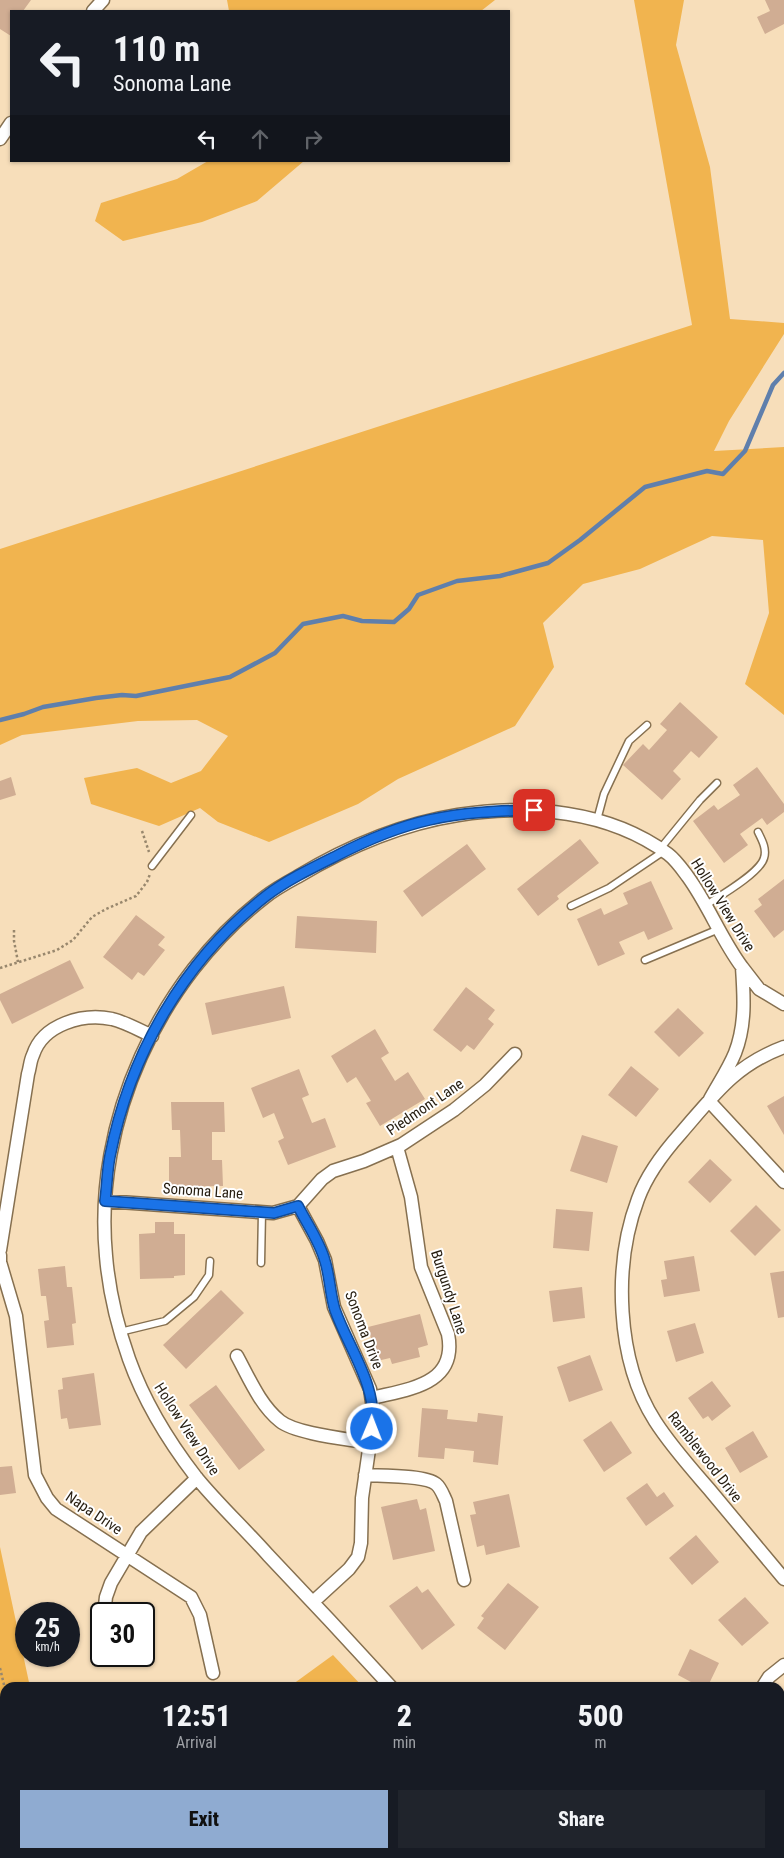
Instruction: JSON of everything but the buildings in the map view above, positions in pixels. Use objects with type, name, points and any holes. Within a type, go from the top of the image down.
[{"type":"street","points":[[94,10],[103,0]]},
{"type":"street","points":[[0,139],[10,124]]},
{"type":"street","name":"Hollow View Drive","points":[[386,1682],[197,1478],[164,1428],[140,1386],[120,1332],[114,1312],[105,1252],[105,1201],[110,1157],[124,1100],[169,1002],[196,965],[240,918],[267,895],[317,865],[370,839],[428,820],[481,812],[542,810],[597,820],[636,834],[673,857],[694,886],[728,947],[742,967],[759,989],[784,1004]]},
{"type":"street","name":"Hollow View Drive","points":[[709,1101],[735,1053],[740,1033],[744,1012],[742,967]]},
{"type":"street","points":[[0,1250],[33,1053],[53,1030],[76,1019],[97,1017],[113,1019],[152,1036]]},
{"type":"street","name":"Ramblewood Drive","points":[[784,1047],[749,1063],[731,1077],[663,1153],[638,1197],[628,1233],[622,1272],[623,1315],[628,1350],[638,1387],[655,1420],[680,1455],[784,1579]]},
{"type":"street","name":"Piedmont Lane","points":[[298,1206],[322,1179],[333,1171],[364,1161],[397,1147],[454,1110],[485,1085],[515,1054]]},
{"type":"street","points":[[709,1101],[784,1182]]},
{"type":"street","name":"Burgundy Lane","points":[[372,1398],[432,1380],[446,1366],[449,1355],[450,1342],[448,1334],[421,1267],[411,1197],[397,1147]]},
{"type":"street","name":"Sonoma Lane","points":[[105,1201],[274,1213],[298,1206]]},
{"type":"street","name":"Sonoma Drive","points":[[298,1206],[325,1260],[334,1307],[372,1398],[374,1415],[362,1498],[361,1543],[358,1557],[349,1569],[313,1602]]},
{"type":"street","name":"Napa Drive","points":[[0,1255],[0,1262],[16,1316],[35,1475],[40,1487],[56,1508],[191,1597],[200,1615],[213,1673]]},
{"type":"street","points":[[237,1356],[260,1397],[281,1422],[294,1429],[370,1443]]},
{"type":"street","points":[[365,1475],[424,1478],[435,1483],[442,1491],[446,1500],[464,1580]]},
{"type":"street","points":[[105,1602],[112,1583],[141,1532],[197,1478]]},
{"type":"street","points":[[766,1682],[784,1665]]},
{"type":"lane","points":[[597,820],[604,794],[629,741],[647,724]]},
{"type":"lane","points":[[571,906],[609,888],[662,850],[700,800],[717,783]]},
{"type":"lane","points":[[152,866],[191,815]]},
{"type":"lane","points":[[706,906],[758,869],[764,858],[764,845],[758,832]]},
{"type":"lane","points":[[645,960],[719,929]]},
{"type":"lane","points":[[261,1263],[262,1212]]},
{"type":"lane","points":[[120,1332],[165,1320],[194,1297],[209,1275],[210,1261]]},
{"type":"path","points":[[0,968],[57,950],[73,940],[92,918],[106,908],[136,896],[147,882],[152,866],[142,831]]},
{"type":"path","points":[[14,930],[18,962]]},
{"type":"path","points":[[0,1668],[3,1682]]},
{"type":"shaded area","points":[[227,0],[495,0],[482,10],[229,10]]},
{"type":"shaded area","points":[[634,0],[684,0],[676,45],[710,167],[730,319],[784,323],[784,334],[729,421],[714,451],[784,447],[784,715],[745,684],[769,613],[763,540],[712,536],[640,569],[583,584],[543,623],[554,667],[515,726],[398,779],[358,804],[269,842],[218,822],[200,808],[159,826],[91,804],[84,778],[137,768],[171,783],[201,771],[228,736],[197,720],[138,721],[22,735],[0,745],[0,549],[692,325]]},
{"type":"shaded area","points":[[206,162],[303,162],[257,201],[202,222],[123,241],[95,221],[101,203],[177,179]]},
{"type":"shaded area","points":[[0,1547],[15,1617],[15,1667],[26,1667],[29,1682],[0,1682]]},
{"type":"shaded area","points":[[333,1655],[358,1682],[296,1682]]},
{"type":"waterway","points":[[0,720],[43,707],[96,698],[122,695],[136,696],[230,677],[275,653],[303,624],[343,616],[362,621],[394,622],[409,609],[418,595],[457,581],[500,576],[548,563],[580,540],[645,487],[707,471],[723,474],[745,451],[773,385],[784,373]]},
{"type":"route","points":[[372,1429],[374,1415],[370,1389],[334,1307],[325,1260],[298,1206],[274,1213],[105,1201],[110,1157],[124,1100],[145,1048],[169,1002],[196,965],[224,934],[267,895],[317,865],[370,839],[428,820],[481,812],[534,810]]}]
